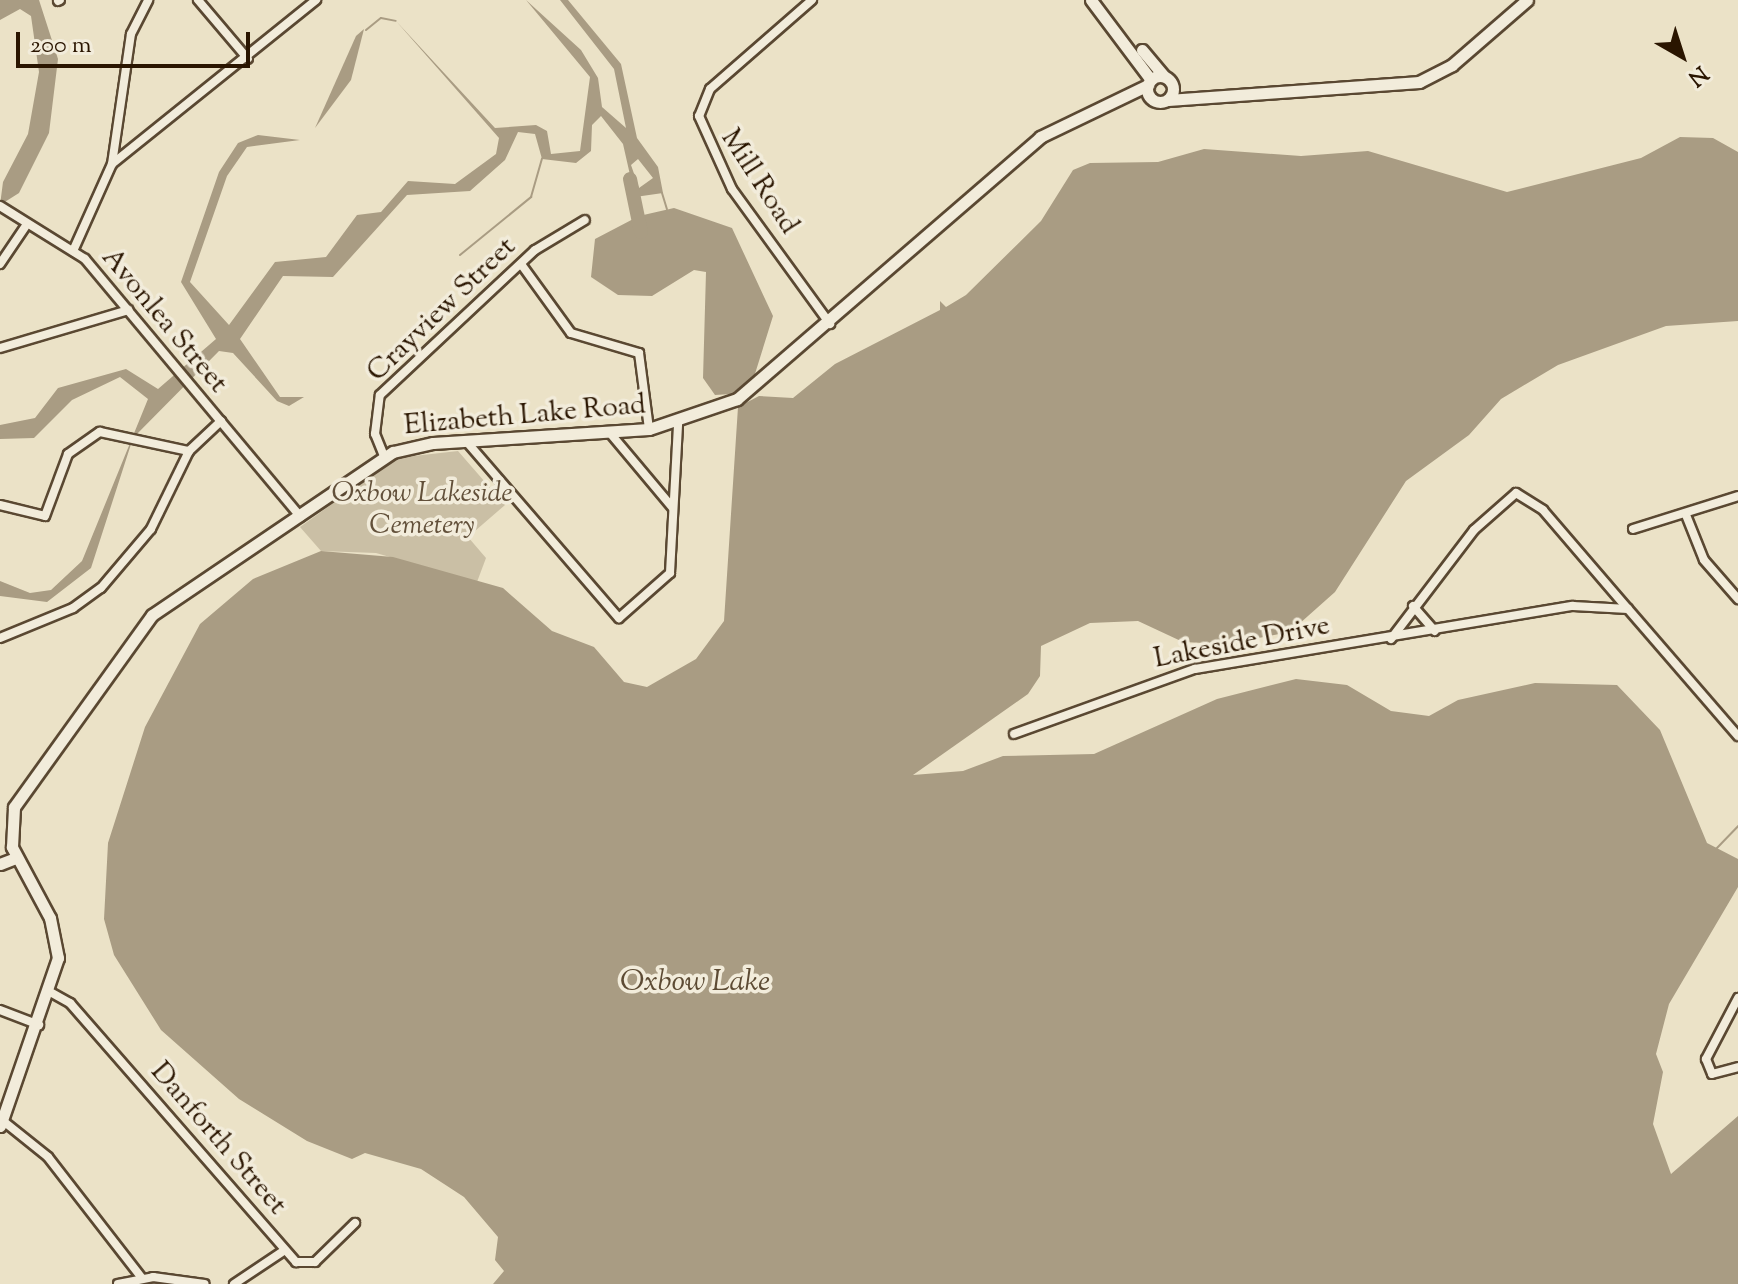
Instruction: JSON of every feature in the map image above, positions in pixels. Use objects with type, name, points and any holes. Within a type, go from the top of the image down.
[{"type":"street","name":"Avonlea Street","points":[[148,0],[131,34],[112,164],[73,251],[128,310],[301,518]]},
{"type":"street","points":[[198,0],[248,59]]},
{"type":"street","points":[[112,164],[248,59],[316,0]]},
{"type":"street","name":"Mill Road","points":[[812,0],[710,89],[699,116],[732,189],[830,325]]},
{"type":"street","points":[[1091,0],[1142,62],[1152,99]]},
{"type":"street","points":[[1112,24],[1165,77],[1171,95],[1243,97],[1426,80],[1527,0]]},
{"type":"street","points":[[1135,93],[1142,62]]},
{"type":"street","name":"Elizabeth Lake Road","points":[[1,1123],[52,993],[56,935],[16,858],[11,832],[19,795],[129,640],[190,585],[301,518],[384,456],[466,441],[649,429],[678,423],[751,391],[830,325],[1034,142],[1085,111],[1135,93],[1165,77]]},
{"type":"street","name":"Elizabeth Lake Road","points":[[1085,111],[1171,95]]},
{"type":"street","points":[[2,207],[25,227],[73,251]]},
{"type":"street","name":"Crayview Street","points":[[384,456],[375,434],[380,395],[521,264],[585,220]]},
{"type":"street","points":[[0,264],[25,227]]},
{"type":"street","points":[[521,264],[571,333],[639,353],[649,429]]},
{"type":"street","points":[[0,348],[128,310]]},
{"type":"street","points":[[0,638],[58,616],[101,588],[151,529],[189,451],[221,421]]},
{"type":"street","points":[[466,441],[619,618],[668,577],[678,423]]},
{"type":"street","points":[[0,505],[45,516],[68,454],[100,432],[189,451]]},
{"type":"street","points":[[610,433],[672,507]]},
{"type":"street","points":[[1391,639],[1413,606],[1474,530],[1516,493],[1543,510],[1738,736]]},
{"type":"street","points":[[1633,529],[1686,515],[1738,496]]},
{"type":"street","points":[[1686,515],[1704,560],[1738,599]]},
{"type":"street","points":[[1413,606],[1435,631]]},
{"type":"street","name":"Lakeside Drive","points":[[1014,734],[1195,669],[1391,639],[1552,607],[1628,609]]},
{"type":"street","points":[[0,864],[16,858]]},
{"type":"street","name":"Danforth Street","points":[[52,993],[70,1003],[285,1250],[307,1266],[355,1223]]},
{"type":"street","points":[[1738,998],[1706,1059],[1712,1074],[1738,1067]]},
{"type":"street","points":[[0,1010],[39,1026]]},
{"type":"street","points":[[1,1123],[48,1157],[141,1277]]},
{"type":"street","points":[[234,1284],[285,1250]]},
{"type":"street","points":[[118,1284],[141,1277],[205,1284]]},
{"type":"green space","name":"Oxbow Lakeside Cemetery","points":[[458,451],[505,505],[468,537],[486,558],[477,582],[376,553],[321,551],[300,527],[396,458]]},
{"type":"water","points":[[0,0],[39,0],[58,59],[49,133],[19,193],[0,205],[3,182],[28,134],[39,72],[31,16],[20,9],[0,20]]},
{"type":"water","points":[[526,0],[581,50],[598,78],[602,107],[626,128],[614,69],[560,0],[568,0],[621,64],[637,138],[658,167],[663,193],[635,197],[623,144],[601,116],[592,125],[591,151],[576,163],[542,159],[535,134],[518,132],[505,160],[470,191],[407,195],[333,277],[283,276],[240,339],[280,397],[304,397],[289,406],[277,401],[233,353],[219,351],[133,438],[91,568],[47,602],[0,596],[0,581],[30,593],[51,590],[82,561],[148,399],[120,377],[72,400],[34,438],[0,439],[0,425],[35,418],[58,388],[126,369],[158,389],[216,339],[181,282],[219,172],[238,143],[258,135],[300,140],[247,147],[227,176],[190,282],[229,325],[275,262],[326,257],[357,215],[381,212],[408,181],[455,184],[496,154],[499,138],[396,21],[495,128],[536,125],[547,131],[551,154],[580,151],[590,77]],"holes":[[[638,159],[653,178],[639,188],[631,165]]]},
{"type":"water","points":[[364,29],[351,80],[315,128],[356,36]]},
{"type":"water","name":"Oxbow Lake","points":[[1680,137],[1713,138],[1738,152],[1738,321],[1666,326],[1558,365],[1501,399],[1469,435],[1406,481],[1335,592],[1290,632],[1226,644],[1183,642],[1138,621],[1090,623],[1041,646],[1040,676],[1028,694],[913,775],[963,771],[1003,756],[1094,754],[1217,699],[1296,679],[1347,685],[1391,711],[1429,716],[1458,700],[1535,683],[1617,685],[1660,730],[1707,843],[1738,859],[1738,887],[1669,1004],[1656,1054],[1663,1072],[1653,1124],[1671,1174],[1738,1116],[1738,1284],[493,1284],[504,1271],[495,1260],[498,1237],[464,1197],[421,1169],[365,1153],[352,1159],[307,1141],[239,1099],[161,1030],[114,955],[104,919],[108,843],[145,727],[200,624],[253,579],[321,551],[393,557],[503,588],[552,631],[594,647],[624,682],[647,687],[696,659],[724,621],[738,407],[759,396],[793,398],[835,364],[940,310],[940,301],[946,307],[966,295],[1041,221],[1073,170],[1090,163],[1158,162],[1204,149],[1301,156],[1368,151],[1507,192],[1641,158]]},
{"type":"water","points":[[674,208],[732,228],[773,316],[754,377],[731,394],[715,395],[703,378],[706,272],[694,270],[652,296],[618,295],[591,277],[595,239],[639,216]]},
{"type":"waterway","points":[[366,30],[381,18],[396,21]]},
{"type":"waterway","points":[[460,255],[531,197],[542,159]]},
{"type":"waterway","points":[[630,179],[641,232]]},
{"type":"waterway","points":[[662,193],[667,209]]},
{"type":"waterway","points":[[1716,849],[1738,826]]}]
